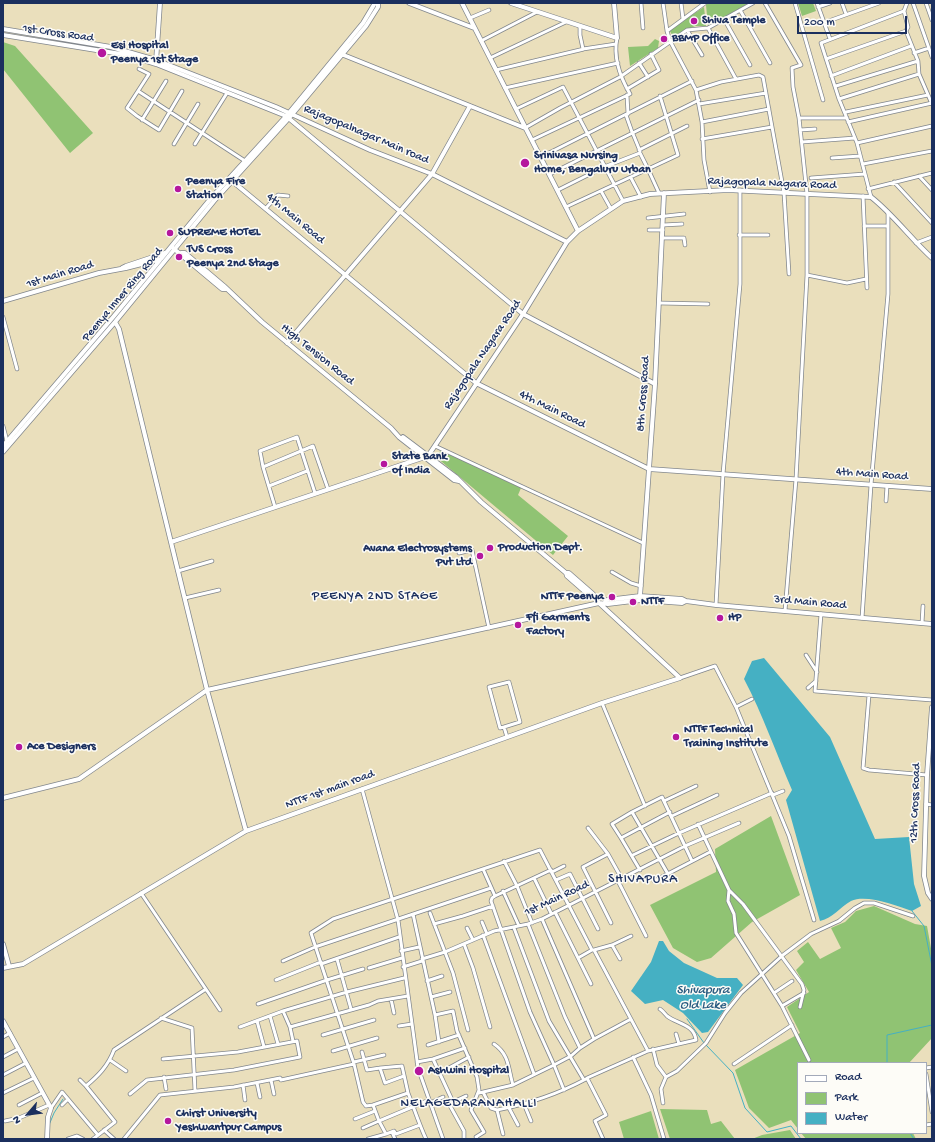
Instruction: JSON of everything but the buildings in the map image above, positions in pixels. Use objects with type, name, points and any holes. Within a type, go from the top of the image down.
[{"type":"street","points":[[156,62],[160,3]]},
{"type":"street","name":"Peenya Inner Ring Road","points":[[173,248],[245,161],[289,115],[363,23],[375,3]]},
{"type":"street","name":"Peenya Inner Ring Road","points":[[3,452],[111,328],[167,254],[366,26],[378,7],[378,3]]},
{"type":"street","points":[[409,3],[475,28]]},
{"type":"street","points":[[462,3],[578,231]]},
{"type":"street","points":[[511,3],[617,38]]},
{"type":"street","points":[[614,3],[617,38],[616,44],[620,77],[630,94],[627,95],[627,114],[640,151],[659,193]]},
{"type":"street","points":[[641,3],[643,28]]},
{"type":"street","points":[[663,3],[670,41],[692,81],[699,102],[702,122],[702,139],[710,192]]},
{"type":"street","points":[[681,3],[683,19]]},
{"type":"street","points":[[525,128],[620,77],[687,30],[708,28],[753,3]]},
{"type":"street","points":[[764,3],[801,65],[792,68],[793,87],[799,118],[807,194],[807,276],[796,479],[786,611]]},
{"type":"street","points":[[795,3],[823,100]]},
{"type":"street","points":[[817,3],[830,39]]},
{"type":"street","points":[[818,7],[830,3]]},
{"type":"street","points":[[842,3],[846,14]]},
{"type":"street","points":[[823,23],[879,3]]},
{"type":"street","points":[[848,122],[932,104],[919,74],[918,62],[906,31],[908,28],[904,12],[907,3]]},
{"type":"street","points":[[913,3],[932,57]]},
{"type":"street","points":[[926,3],[932,20]]},
{"type":"street","points":[[667,31],[703,4]]},
{"type":"street","points":[[470,18],[489,10]]},
{"type":"street","points":[[740,10],[770,63]]},
{"type":"street","points":[[481,41],[537,12]]},
{"type":"street","points":[[904,12],[821,43],[839,99],[846,112],[848,122],[857,143],[871,197],[888,210],[916,244],[932,258]]},
{"type":"street","points":[[724,19],[750,65]]},
{"type":"street","points":[[490,58],[566,22]]},
{"type":"street","points":[[580,27],[580,35],[584,49]]},
{"type":"street","points":[[708,28],[736,79]]},
{"type":"street","points":[[3,29],[111,47],[156,62],[289,115],[400,212],[523,314],[655,384]]},
{"type":"street","points":[[687,30],[702,55]]},
{"type":"street","points":[[826,59],[906,31]]},
{"type":"street","name":"1st Cross Road","points":[[3,35],[111,52],[156,62],[227,94],[289,115]]},
{"type":"street","points":[[496,70],[584,49],[616,44]]},
{"type":"street","points":[[832,76],[911,46]]},
{"type":"street","points":[[914,53],[929,48]]},
{"type":"street","points":[[341,54],[525,128]]},
{"type":"street","points":[[627,89],[659,70],[651,54]]},
{"type":"street","points":[[505,88],[618,62]]},
{"type":"street","points":[[836,86],[918,62]]},
{"type":"street","points":[[639,63],[648,77]]},
{"type":"street","points":[[139,69],[149,74],[127,108],[142,120],[159,130],[182,91]]},
{"type":"street","points":[[839,99],[919,74]]},
{"type":"street","points":[[696,90],[736,79],[761,75],[766,93],[784,193],[789,274]]},
{"type":"street","points":[[142,120],[166,81]]},
{"type":"street","points":[[541,157],[692,81]]},
{"type":"street","points":[[516,109],[562,87],[623,201]]},
{"type":"street","points":[[138,91],[245,161]]},
{"type":"street","points":[[550,174],[666,115],[699,102],[766,93]]},
{"type":"street","points":[[195,144],[227,94]]},
{"type":"street","points":[[532,140],[627,95]]},
{"type":"street","points":[[846,112],[928,95]]},
{"type":"street","points":[[566,207],[678,155],[660,96]]},
{"type":"street","points":[[174,144],[198,104]]},
{"type":"street","points":[[287,343],[432,174],[470,106]]},
{"type":"street","points":[[702,122],[769,109]]},
{"type":"street","name":"Rajagopalnagar Main road","points":[[289,115],[370,150],[432,174],[567,242]]},
{"type":"street","points":[[799,118],[847,118]]},
{"type":"street","points":[[558,190],[640,151],[687,126]]},
{"type":"street","points":[[857,143],[932,126]]},
{"type":"street","points":[[702,139],[772,127]]},
{"type":"street","points":[[800,130],[815,129]]},
{"type":"street","points":[[802,142],[855,138]]},
{"type":"street","points":[[863,164],[932,151]]},
{"type":"street","points":[[832,158],[860,156]]},
{"type":"street","points":[[868,188],[932,173]]},
{"type":"street","points":[[811,178],[865,174]]},
{"type":"street","points":[[919,176],[932,190]]},
{"type":"street","points":[[631,178],[641,197]]},
{"type":"street","name":"4th Main Road","points":[[232,181],[476,383],[649,469],[932,489]]},
{"type":"street","points":[[894,182],[932,223]]},
{"type":"street","points":[[716,605],[723,474],[740,284],[740,190]]},
{"type":"street","name":"Rajagopala Nagara Road","points":[[426,456],[435,446],[523,314],[567,242],[578,231],[623,201],[659,193],[740,190],[871,197]]},
{"type":"street","points":[[601,191],[611,209]]},
{"type":"street","name":"8th Cross Road","points":[[640,596],[655,384],[664,193]]},
{"type":"street","points":[[266,208],[278,195],[288,196]]},
{"type":"street","points":[[863,196],[867,288]]},
{"type":"street","points":[[862,618],[871,485],[888,294],[888,210]]},
{"type":"street","points":[[648,218],[684,214]]},
{"type":"street","points":[[649,230],[682,224]]},
{"type":"street","points":[[864,226],[888,226]]},
{"type":"street","points":[[739,235],[768,235]]},
{"type":"street","points":[[916,244],[932,237]]},
{"type":"street","points":[[662,238],[684,238],[685,245]]},
{"type":"street","name":"High Tension Road","points":[[173,248],[181,253],[185,253],[287,343],[398,434],[459,481],[481,502],[566,573],[569,573],[680,678]]},
{"type":"street","name":"1st Main Road","points":[[122,268],[167,254]]},
{"type":"street","name":"Peenya Inner Ring Road","points":[[3,446],[163,260]]},
{"type":"street","name":"1st Main Road","points":[[3,301],[99,273],[163,260]]},
{"type":"street","points":[[807,276],[847,283],[866,279]]},
{"type":"street","points":[[659,303],[708,304]]},
{"type":"street","points":[[3,317],[17,368]]},
{"type":"street","points":[[113,318],[119,329],[207,690],[246,831]]},
{"type":"street","points":[[109,323],[111,328]]},
{"type":"street","points":[[3,426],[7,441]]},
{"type":"street","points":[[275,507],[260,452],[297,437],[315,493]]},
{"type":"street","points":[[263,467],[313,446],[328,489]]},
{"type":"street","points":[[435,446],[644,543]]},
{"type":"street","points":[[171,542],[426,456]]},
{"type":"street","points":[[269,486],[307,471]]},
{"type":"street","points":[[886,501],[887,486]]},
{"type":"street","points":[[459,553],[472,550],[489,628]]},
{"type":"street","points":[[178,571],[212,561]]},
{"type":"street","points":[[612,572],[631,583],[641,586]]},
{"type":"street","points":[[185,598],[219,590]]},
{"type":"street","name":"3rd Main Road","points":[[207,690],[606,602],[608,600],[640,596],[682,599],[686,601],[716,605],[932,624]]},
{"type":"street","name":"3rd Main Road","points":[[606,602],[608,604],[641,600],[682,603],[686,601]]},
{"type":"street","points":[[922,606],[922,623]]},
{"type":"street","points":[[821,614],[816,691],[932,700]]},
{"type":"street","points":[[806,655],[817,672]]},
{"type":"street","points":[[680,678],[715,666],[736,708],[789,836],[814,920]]},
{"type":"street","name":"NTTF 1st main road","points":[[3,968],[23,964],[246,831],[602,703],[680,678]]},
{"type":"street","points":[[808,688],[816,681]]},
{"type":"street","points":[[509,682],[520,722],[504,727],[500,728],[489,687],[509,682]]},
{"type":"street","points":[[3,798],[79,778],[207,690]]},
{"type":"street","points":[[869,695],[863,768],[869,770],[927,775]]},
{"type":"street","points":[[736,708],[752,699]]},
{"type":"street","points":[[602,703],[645,806]]},
{"type":"street","name":"12th Cross Road","points":[[932,707],[926,786],[924,876],[928,893],[932,899]]},
{"type":"street","points":[[504,727],[507,737]]},
{"type":"street","points":[[664,801],[696,786]]},
{"type":"street","points":[[926,786],[932,787]]},
{"type":"street","points":[[362,789],[398,920],[404,978],[417,1062],[442,1138],[437,1139]]},
{"type":"street","points":[[633,855],[698,824],[783,791]]},
{"type":"street","points":[[672,816],[717,795]]},
{"type":"street","points":[[640,870],[633,855],[620,838],[612,824],[662,797],[692,861]]},
{"type":"street","points":[[926,804],[932,805]]},
{"type":"street","points":[[632,812],[668,874]]},
{"type":"street","points":[[620,838],[640,826],[670,812]]},
{"type":"street","name":"1st Main Road","points":[[403,967],[445,952],[483,935],[514,928],[542,919],[685,846],[739,822]]},
{"type":"street","points":[[698,824],[729,890],[743,904],[802,984],[804,993],[800,1007]]},
{"type":"street","points":[[588,828],[608,854],[622,879]]},
{"type":"street","points":[[636,847],[638,852]]},
{"type":"street","points":[[408,1092],[373,1105],[366,1106],[363,1102],[354,1063],[311,933],[333,919],[540,850],[568,905],[648,1050]]},
{"type":"street","points":[[654,881],[710,852]]},
{"type":"street","points":[[608,854],[583,867],[611,923]]},
{"type":"street","points":[[504,861],[517,886],[532,922]]},
{"type":"street","points":[[564,866],[503,891],[491,899],[530,1012],[564,1090]]},
{"type":"street","points":[[482,869],[495,896]]},
{"type":"street","points":[[556,880],[570,874],[598,929]]},
{"type":"street","points":[[534,878],[592,984]]},
{"type":"street","points":[[618,881],[646,936]]},
{"type":"street","points":[[283,961],[315,947],[491,888]]},
{"type":"street","points":[[729,890],[728,901],[734,914],[736,933],[782,1006],[809,1060]]},
{"type":"street","points":[[503,891],[519,926]]},
{"type":"street","points":[[141,893],[220,1010]]},
{"type":"street","points":[[663,1103],[662,1089],[666,1077],[677,1071],[705,1044],[725,1013],[762,973],[782,955],[811,934],[838,922],[855,908],[864,903],[874,903],[914,916]]},
{"type":"street","points":[[434,924],[493,906]]},
{"type":"street","points":[[430,913],[462,1000],[468,1030]]},
{"type":"street","points":[[413,914],[435,1015],[439,1042]]},
{"type":"street","points":[[542,919],[594,1039]]},
{"type":"street","points":[[482,922],[487,934]]},
{"type":"street","points":[[528,924],[565,1017],[580,1048]]},
{"type":"street","points":[[467,928],[473,940]]},
{"type":"street","points":[[514,928],[549,1021],[606,1115],[596,1121],[603,1139]]},
{"type":"street","points":[[483,935],[534,1074]]},
{"type":"street","points":[[578,958],[593,950],[612,945],[631,936]]},
{"type":"street","points":[[276,980],[399,937]]},
{"type":"street","points":[[3,944],[9,966]]},
{"type":"street","points":[[464,944],[473,968],[490,1027]]},
{"type":"street","points":[[612,945],[620,959]]},
{"type":"street","points":[[401,951],[420,947]]},
{"type":"street","points":[[369,968],[402,958]]},
{"type":"street","points":[[337,959],[351,1009]]},
{"type":"street","points":[[258,1004],[326,980],[363,969]]},
{"type":"street","points":[[427,981],[442,976]]},
{"type":"street","points":[[240,1027],[283,1011],[347,992],[404,978]]},
{"type":"street","points":[[774,993],[792,982]]},
{"type":"street","points":[[86,1086],[101,1073],[110,1060],[114,1050],[206,989]]},
{"type":"street","points":[[431,997],[450,992]]},
{"type":"street","points":[[782,1006],[804,993]]},
{"type":"street","points":[[290,1027],[369,1005],[378,1001],[408,996]]},
{"type":"street","points":[[391,999],[394,1013]]},
{"type":"street","points":[[483,1092],[491,1108],[497,1110],[509,1108],[564,1090],[648,1050],[666,1045],[694,1041],[696,1038],[686,1025],[667,1016],[660,1009]]},
{"type":"street","points":[[283,1011],[290,1027],[293,1041]]},
{"type":"street","points":[[435,1015],[452,1011],[459,1035],[477,1077],[479,1094],[471,1110],[484,1132],[476,1138],[477,1139]]},
{"type":"street","points":[[270,1016],[278,1044]]},
{"type":"street","points":[[161,1018],[192,1028],[195,1091]]},
{"type":"street","points":[[479,1094],[513,1085],[554,1065],[571,1056],[594,1039],[631,1019]]},
{"type":"street","points":[[323,1035],[374,1020]]},
{"type":"street","points":[[3,1021],[50,1106],[46,1139]]},
{"type":"street","points":[[257,1021],[264,1047]]},
{"type":"street","points":[[399,1026],[412,1024]]},
{"type":"street","points":[[734,1064],[792,1025]]},
{"type":"street","points":[[3,1037],[10,1033]]},
{"type":"street","points":[[676,1034],[679,1044]]},
{"type":"street","points":[[428,1045],[459,1035]]},
{"type":"street","points":[[333,1051],[377,1038]]},
{"type":"street","points":[[130,1094],[147,1080],[234,1070],[300,1057],[297,1041],[293,1041],[238,1052],[163,1059]]},
{"type":"street","points":[[494,1044],[502,1050],[509,1066],[509,1073],[513,1085]]},
{"type":"street","points":[[417,1062],[433,1059],[465,1048]]},
{"type":"street","points":[[3,1057],[18,1049]]},
{"type":"street","points":[[653,1049],[657,1065],[666,1077]]},
{"type":"street","points":[[362,1052],[368,1071],[380,1068],[402,1066],[408,1092],[426,1139]]},
{"type":"street","points":[[124,1139],[160,1095],[243,1086],[280,1078],[281,1080],[384,1055]]},
{"type":"street","points":[[447,1069],[469,1057]]},
{"type":"street","points":[[633,1057],[651,1095],[664,1139]]},
{"type":"street","points":[[433,1059],[453,1102]]},
{"type":"street","points":[[110,1060],[126,1071]]},
{"type":"street","points":[[3,1075],[26,1063]]},
{"type":"street","points":[[380,1068],[385,1083],[404,1076]]},
{"type":"street","points":[[164,1077],[166,1090]]},
{"type":"street","points":[[3,1093],[34,1078]]},
{"type":"street","points":[[80,1080],[115,1122],[93,1139]]},
{"type":"street","points":[[271,1080],[274,1094]]},
{"type":"street","points":[[927,1080],[932,1112]]},
{"type":"street","points":[[257,1083],[260,1097]]},
{"type":"street","points":[[243,1086],[245,1100]]},
{"type":"street","points":[[5,1120],[20,1118],[50,1106],[62,1092],[98,1135]]},
{"type":"street","points":[[19,1105],[42,1093]]},
{"type":"street","points":[[464,1139],[464,1132],[449,1104],[466,1096]]},
{"type":"street","points":[[363,1128],[413,1106],[443,1097]]},
{"type":"street","points":[[62,1105],[68,1099]]},
{"type":"street","points":[[524,1104],[531,1121]]},
{"type":"street","points":[[373,1105],[386,1134]]},
{"type":"street","points":[[509,1108],[518,1125]]},
{"type":"street","points":[[497,1110],[502,1134]]},
{"type":"street","points":[[355,1119],[375,1112]]},
{"type":"street","points":[[368,1139],[382,1137],[392,1132],[396,1134],[420,1125]]},
{"type":"street","points":[[104,1130],[114,1139]]},
{"type":"street","points":[[392,1132],[395,1139]]},
{"type":"street","points":[[68,1139],[77,1136],[83,1139]]},
{"type":"green space","points":[[708,3],[749,3],[708,26],[706,5]]},
{"type":"green space","points":[[798,3],[813,3],[816,11],[802,16]]},
{"type":"green space","points":[[704,7],[706,26],[695,26],[673,36],[669,30]]},
{"type":"green space","points":[[655,39],[659,41],[658,48],[630,66],[628,47],[648,46]]},
{"type":"green space","points":[[3,42],[15,46],[93,133],[70,153],[3,69]]},
{"type":"green space","points":[[441,450],[521,488],[518,495],[568,536],[553,555],[436,457]]},
{"type":"green space","points":[[771,816],[800,895],[752,922],[711,958],[697,962],[673,948],[650,905],[716,872],[715,849]]},
{"type":"green space","points":[[874,906],[915,924],[927,926],[932,954],[932,1038],[910,1062],[797,1062],[797,1128],[791,1120],[769,1128],[749,1108],[735,1070],[800,1033],[787,1007],[809,992],[796,970],[804,962],[797,951],[808,942],[820,959],[841,948],[831,928],[845,922],[856,911]]},
{"type":"green space","points":[[660,1109],[707,1110],[711,1124],[721,1121],[735,1139],[670,1139]]},
{"type":"green space","points":[[651,1111],[659,1139],[624,1139],[619,1122]]},
{"type":"green space","points":[[790,1130],[796,1139],[752,1139],[762,1135]]},
{"type":"green space","points":[[802,1134],[914,1134],[916,1139],[806,1139]]},
{"type":"water","points":[[764,658],[830,737],[875,839],[909,837],[914,884],[921,906],[912,911],[873,900],[858,899],[847,903],[833,915],[820,921],[786,800],[792,790],[744,679],[752,661]]},
{"type":"water","name":"Shivapura Old Lake","points":[[659,941],[663,941],[669,951],[684,963],[717,978],[737,978],[743,985],[708,1032],[702,1033],[683,1013],[663,1000],[645,1004],[631,991],[651,962]]},
{"type":"waterway","points":[[912,911],[924,926],[932,966]]},
{"type":"waterway","points":[[687,1019],[704,1043]]},
{"type":"waterway","points":[[887,1062],[887,1035],[932,1025]]},
{"type":"waterway","points":[[706,1045],[733,1073],[745,1108],[767,1132],[791,1126],[797,1134]]},
{"type":"waterway","points":[[49,1125],[54,1113],[63,1099]]},
{"type":"waterway","points":[[797,1134],[801,1139]]},
{"type":"waterway","points":[[911,1134],[914,1139]]},
{"type":"place","name":"Shiva Temple","points":[[694,21]]},
{"type":"place","name":"BBMP Office","points":[[664,39]]},
{"type":"place","name":"Esi Hospital Peenya 1st Stage","points":[[102,53]]},
{"type":"place","name":"Srinivasa Nursing Home, Bengaluru Urban","points":[[525,163]]},
{"type":"place","name":"Peenya Fire Station","points":[[178,189]]},
{"type":"place","name":"SUPREME HOTEL","points":[[170,233]]},
{"type":"place","name":"TVS Cross Peenya 2nd Stage","points":[[179,257]]},
{"type":"place","name":"State Bank of India","points":[[384,464]]},
{"type":"place","name":"Production Dept.","points":[[490,548]]},
{"type":"place","name":"Avana Electrosystems Pvt Ltd","points":[[480,556]]},
{"type":"place","name":"NTTF Peenya","points":[[612,597]]},
{"type":"place","name":"NTTF","points":[[633,602]]},
{"type":"place","name":"HP","points":[[720,618]]},
{"type":"place","name":"Ffi Garments Factory","points":[[518,625]]},
{"type":"place","name":"NTTF Technical Training Institute","points":[[676,737]]},
{"type":"place","name":"Ace Designers","points":[[19,747]]},
{"type":"place","name":"Ashwini Hospital","points":[[419,1071]]},
{"type":"place","name":"Chirst University Yeshwantpur Campus","points":[[168,1121]]},
{"type":"district","name":"PEENYA 2ND STAGE","points":[[375,597]]},
{"type":"district","name":"SHIVAPURA","points":[[643,880]]},
{"type":"district","name":"NELAGEDARANAHALLI","points":[[469,1104]]}]
